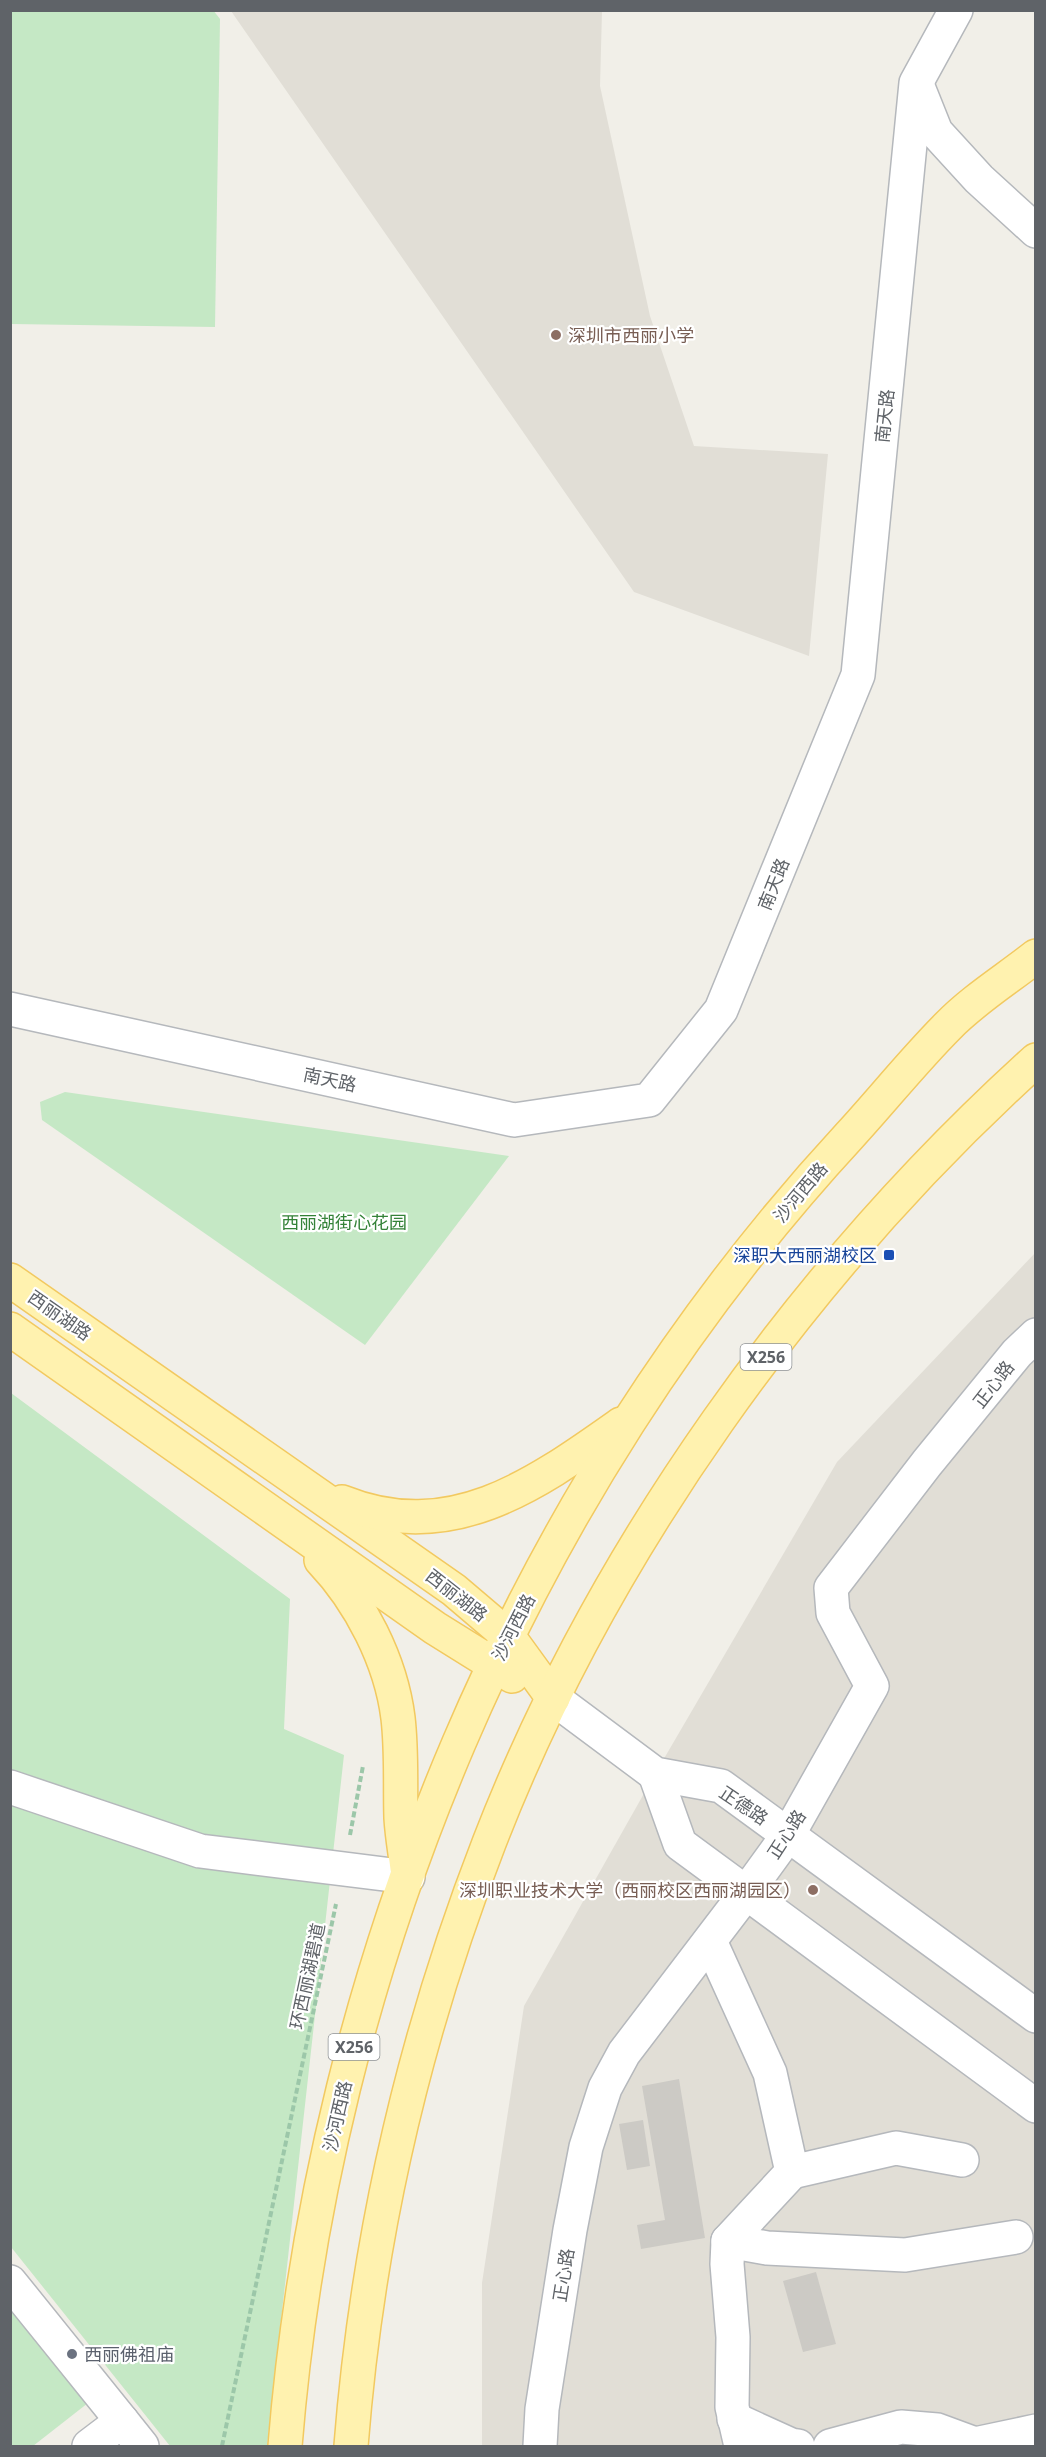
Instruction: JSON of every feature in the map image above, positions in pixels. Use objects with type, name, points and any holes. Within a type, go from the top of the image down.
[{"type":"main road","name":"沙河西路","points":[[285,2446],[303,2290],[320,2190],[342,2091],[381,1953],[428,1819],[508,1636],[547,1560],[630,1417],[694,1323],[816,1172],[950,1023],[1035,957]]},
{"type":"main road","name":"X256","points":[[351,2446],[367,2300],[384,2203],[406,2106],[443,1974],[489,1843],[553,1698],[640,1542],[693,1459],[750,1377],[810,1299],[875,1223],[942,1150],[1035,1060]]},
{"type":"main road","name":"西丽湖路","points":[[10,1280],[454,1590],[508,1636],[553,1698]]},
{"type":"main road","name":"西丽湖路","points":[[10,1329],[435,1628],[494,1666],[553,1698]]},
{"type":"main road","points":[[309,1489],[363,1511],[416,1518],[467,1511],[517,1491],[568,1461],[630,1417]]},
{"type":"main road","points":[[284,1522],[332,1571],[361,1614],[385,1665],[398,1715],[403,1768],[401,1819],[408,1877]]},
{"type":"street","name":"南天路","points":[[10,1009],[514,1119],[649,1100],[721,1010],[858,675],[916,83],[956,10]]},
{"type":"street","points":[[916,83],[936,132],[979,179],[1035,231]]},
{"type":"street","name":"正心路","points":[[540,2446],[542,2409],[570,2230],[586,2147],[605,2088],[624,2053],[788,1835],[872,1686],[833,1613],[831,1588],[927,1463],[1017,1353],[1035,1335]]},
{"type":"street","points":[[553,1698],[655,1774],[680,1844],[1035,2106]]},
{"type":"street","name":"正德路","points":[[655,1774],[722,1786],[1035,2016]]},
{"type":"street","points":[[10,1787],[200,1851],[408,1877]]},
{"type":"street","points":[[710,1941],[770,2073],[792,2172]]},
{"type":"street","points":[[798,2446],[737,2433],[732,2407],[733,2337],[727,2264],[728,2241],[792,2172],[896,2148],[962,2160]]},
{"type":"street","points":[[728,2241],[767,2248],[905,2255],[1016,2237]]},
{"type":"street","points":[[10,2282],[142,2446]]},
{"type":"street","points":[[89,2446],[122,2421]]},
{"type":"street","points":[[830,2446],[901,2427],[937,2430],[975,2444],[1035,2431]]},
{"type":"path","name":"环西丽湖碧道","points":[[222,2446],[344,1869],[364,1759]]},
{"type":"shaded area","name":"深圳市西丽小学","points":[[231,11],[602,11],[600,86],[650,316],[694,446],[828,454],[809,656],[634,592]]},
{"type":"shaded area","name":"深圳职业技术大学（西丽校区西丽湖园区）","points":[[1035,1253],[1035,2446],[482,2446],[482,2283],[524,2006],[655,1774],[837,1462]]},
{"type":"green space","points":[[11,10],[213,10],[220,19],[215,327],[11,324]]},
{"type":"green space","name":"西丽湖街心花园","points":[[65,1092],[509,1156],[365,1345],[42,1120],[40,1102]]},
{"type":"green space","points":[[11,1393],[290,1599],[284,1729],[344,1755],[267,2446],[170,2446],[11,2247]]},
{"type":"green space","points":[[10,2304],[88,2403],[33,2446],[11,2446]]},
{"type":"building","points":[[679,2079],[705,2238],[641,2249],[637,2225],[665,2220],[642,2086]]},
{"type":"building","points":[[643,2120],[650,2166],[627,2170],[619,2124]]},
{"type":"building","points":[[816,2272],[836,2344],[803,2352],[783,2281]]},
{"type":"place","name":"深圳市西丽小学","points":[[556,335]]},
{"type":"place","name":"深职大西丽湖校区","points":[[889,1255]]},
{"type":"place","name":"深圳职业技术大学（西丽校区西丽湖园区）","points":[[813,1890]]},
{"type":"place","name":"西丽佛祖庙","points":[[72,2354]]}]
